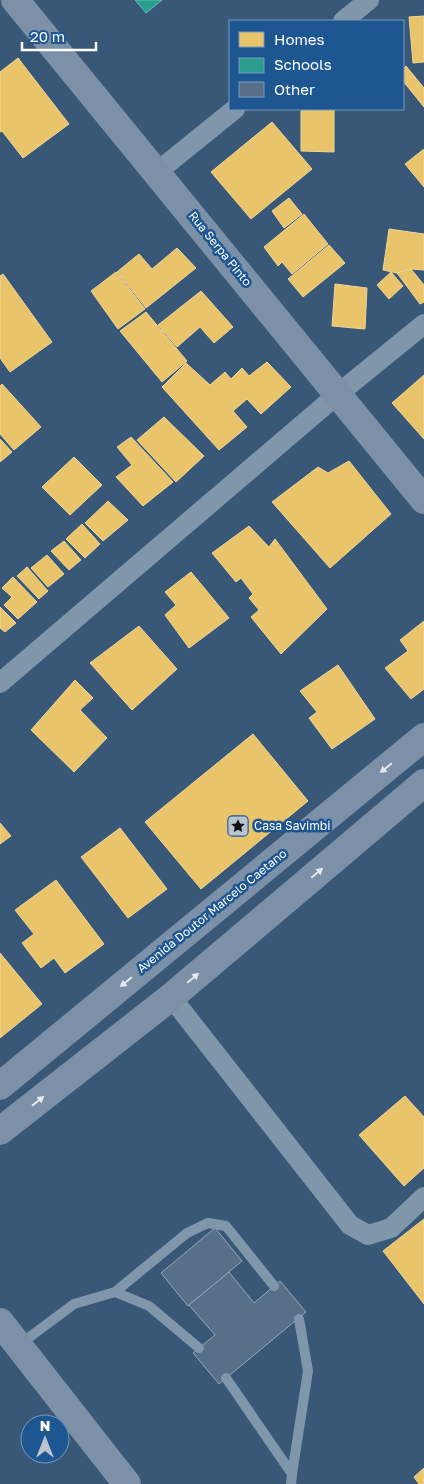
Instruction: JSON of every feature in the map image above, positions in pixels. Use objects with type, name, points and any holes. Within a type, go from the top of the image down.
[{"type":"street","points":[[0,4],[4,0]]},
{"type":"street","name":"Rua Serpa Pinto","points":[[15,0],[424,500]]},
{"type":"street","points":[[344,20],[369,0]]},
{"type":"street","points":[[157,172],[234,110]]},
{"type":"street","points":[[0,683],[338,394],[424,324]]},
{"type":"street","name":"Avenida Doutor Marcelo Caetano","points":[[0,1086],[424,737]]},
{"type":"street","points":[[0,1131],[171,997],[424,783]]},
{"type":"street","points":[[171,997],[350,1225],[368,1235],[391,1228],[424,1197]]},
{"type":"street","points":[[0,1322],[127,1484]]},
{"type":"lane","points":[[18,1345],[74,1304],[116,1292],[187,1232],[208,1223],[226,1226],[274,1286]]},
{"type":"lane","points":[[116,1292],[149,1306],[199,1348]]},
{"type":"lane","points":[[292,1479],[308,1371],[298,1319]]},
{"type":"lane","points":[[226,1378],[292,1479]]},
{"type":"building: Homes","points":[[424,16],[424,62],[413,63],[409,17]]},
{"type":"building: Homes","points":[[18,58],[69,124],[23,158],[2,131],[0,132],[0,72]]},
{"type":"building: Homes","points":[[406,66],[424,88],[424,107],[404,82],[404,68]]},
{"type":"building: Homes","points":[[334,110],[334,152],[301,151],[301,111]]},
{"type":"building: Homes","points":[[272,122],[312,169],[251,219],[211,172]]},
{"type":"building: Homes","points":[[424,149],[424,187],[405,164]]},
{"type":"building: Homes","points":[[289,198],[302,214],[284,228],[272,211]]},
{"type":"building: Homes","points":[[304,214],[328,244],[292,274],[282,262],[278,266],[264,247]]},
{"type":"building: Homes","points":[[389,229],[424,234],[424,270],[411,269],[397,273],[383,270]]},
{"type":"building: Homes","points":[[329,245],[345,263],[303,297],[288,279]]},
{"type":"building: Homes","points":[[177,248],[196,268],[146,308],[117,272],[139,254],[152,269]]},
{"type":"building: Homes","points":[[411,269],[424,285],[424,302],[420,304],[397,273]]},
{"type":"building: Homes","points":[[116,272],[145,309],[118,329],[91,291]]},
{"type":"building: Homes","points":[[391,272],[403,286],[389,299],[377,285]]},
{"type":"building: Homes","points":[[3,274],[52,342],[10,372],[0,358],[0,276]]},
{"type":"building: Homes","points":[[335,284],[367,288],[365,329],[332,326]]},
{"type":"building: Homes","points":[[201,291],[233,327],[214,343],[200,327],[177,347],[158,325]]},
{"type":"building: Homes","points":[[146,312],[187,361],[162,382],[120,331]]},
{"type":"building: Homes","points":[[267,362],[291,387],[261,414],[247,399],[233,411],[247,427],[219,450],[162,387],[186,363],[210,385],[225,372],[231,379],[242,368],[249,376]]},
{"type":"building: Homes","points":[[424,375],[424,439],[392,403]]},
{"type":"building: Homes","points":[[2,384],[41,427],[14,450],[0,434],[0,386]]},
{"type":"building: Homes","points":[[164,417],[204,456],[176,482],[137,440]]},
{"type":"building: Homes","points":[[131,437],[173,482],[143,506],[116,477],[132,465],[117,447]]},
{"type":"building: Homes","points":[[0,439],[12,452],[0,462]]},
{"type":"building: Homes","points":[[74,457],[102,485],[70,515],[42,487]]},
{"type":"building: Homes","points":[[349,461],[391,514],[330,568],[272,502],[318,467],[328,473]]},
{"type":"building: Homes","points":[[108,501],[128,520],[103,541],[85,523]]},
{"type":"building: Homes","points":[[82,524],[100,544],[85,558],[66,539]]},
{"type":"building: Homes","points":[[249,526],[269,547],[275,539],[327,609],[281,654],[251,617],[259,610],[249,598],[253,594],[241,578],[236,582],[212,553]]},
{"type":"building: Homes","points":[[64,541],[81,560],[69,570],[51,551]]},
{"type":"building: Homes","points":[[47,555],[64,574],[48,587],[31,568]]},
{"type":"building: Homes","points":[[27,567],[48,591],[39,599],[17,576]]},
{"type":"building: Homes","points":[[191,572],[229,618],[189,648],[165,615],[176,605],[165,592]]},
{"type":"building: Homes","points":[[13,577],[37,602],[18,619],[4,605],[12,597],[2,588]]},
{"type":"building: Homes","points":[[0,607],[16,623],[5,632],[0,628]]},
{"type":"building: Homes","points":[[424,621],[424,689],[411,699],[385,668],[408,651],[400,640]]},
{"type":"building: Homes","points":[[139,626],[177,669],[132,710],[90,663]]},
{"type":"building: Homes","points":[[338,665],[375,719],[332,749],[309,718],[317,712],[300,691]]},
{"type":"building: Homes","points":[[75,680],[93,698],[80,710],[107,738],[74,772],[31,730]]},
{"type":"building: Homes","points":[[253,734],[308,801],[201,889],[145,822]]},
{"type":"building: Homes","points":[[0,823],[11,836],[0,844]]},
{"type":"building: Homes","points":[[120,828],[167,889],[128,918],[81,857]]},
{"type":"building: Homes","points":[[56,880],[104,944],[65,973],[54,958],[41,968],[22,943],[34,934],[15,910]]},
{"type":"building: Homes","points":[[0,953],[42,1004],[0,1038]]},
{"type":"building: Homes","points":[[405,1096],[424,1117],[424,1168],[404,1186],[359,1135]]},
{"type":"building: Homes","points":[[424,1219],[424,1304],[383,1251]]},
{"type":"building: Homes","points":[[424,1468],[424,1484],[419,1484],[414,1477]]},
{"type":"building: Schools","points":[[135,0],[162,0],[146,13]]},
{"type":"building: Other","points":[[215,1228],[242,1261],[188,1306],[161,1273]]},
{"type":"building: Other","points":[[229,1272],[254,1303],[280,1281],[306,1312],[219,1384],[193,1353],[215,1335],[189,1305]]},
{"type":"place","name":"Casa Savimbi","points":[[238,826]]}]
